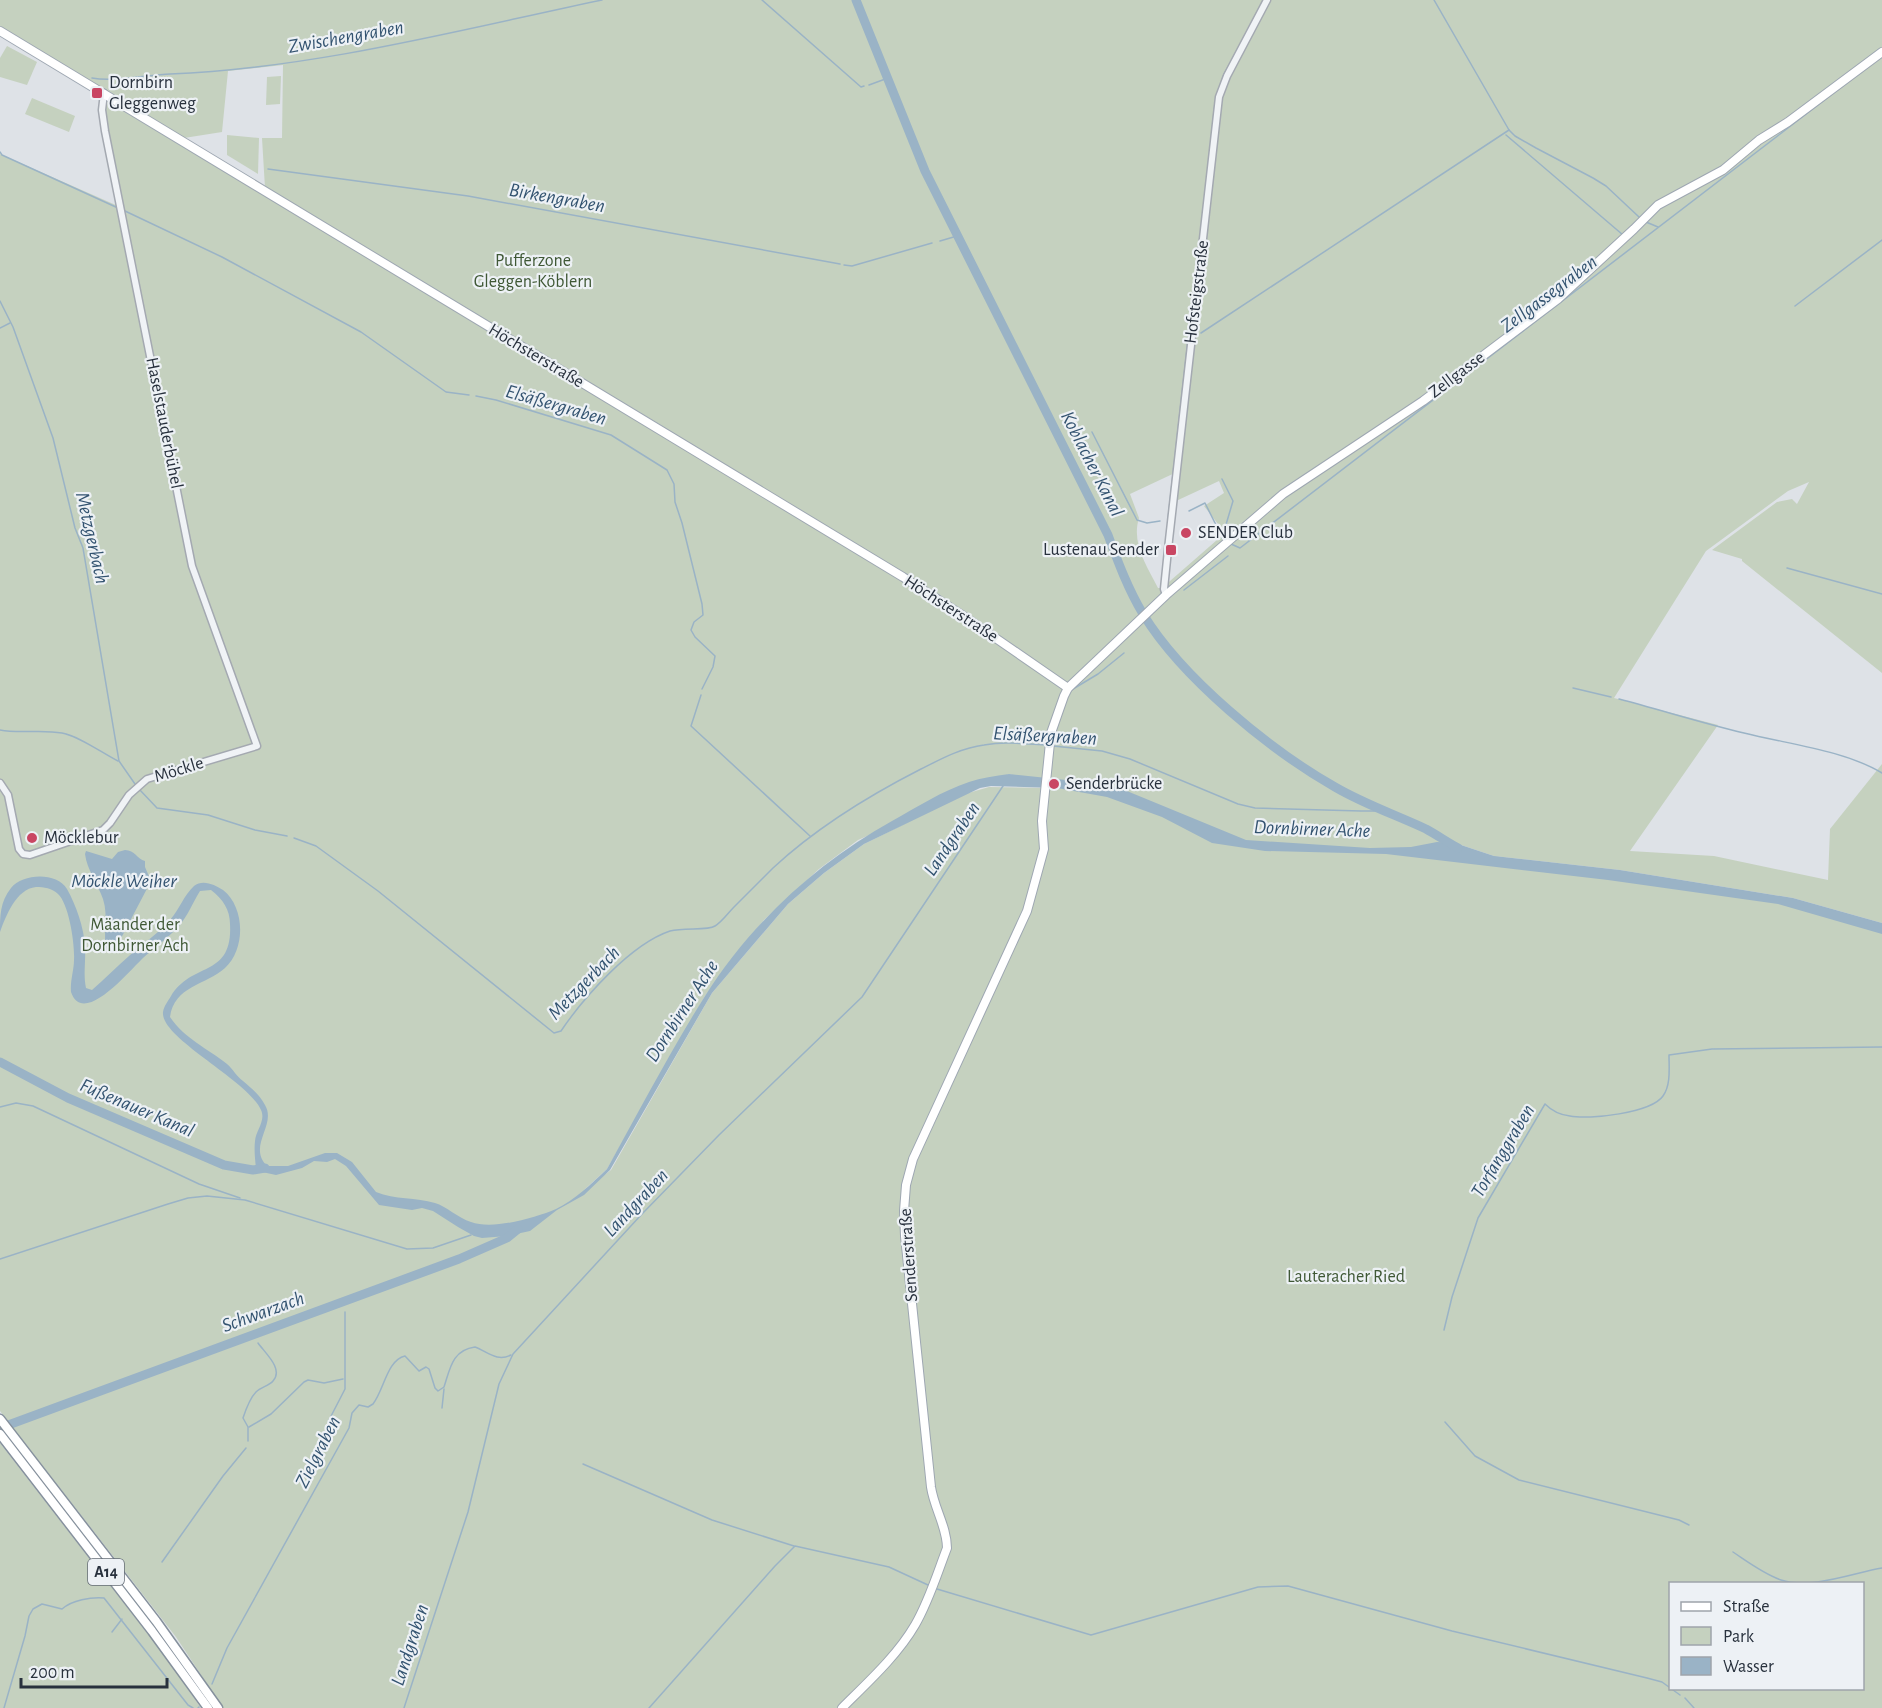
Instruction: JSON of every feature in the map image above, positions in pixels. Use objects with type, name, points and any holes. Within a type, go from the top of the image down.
[{"type":"highway","name":"A14","points":[[0,1419],[4,1435],[208,1708]]},
{"type":"highway","name":"A14","points":[[4,1435],[162,1629],[218,1708]]},
{"type":"main road","name":"Höchsterstraße","points":[[0,31],[903,577],[1068,688]]},
{"type":"main road","name":"Zellgasse","points":[[1068,688],[1166,595],[1283,494],[1423,401],[1558,299],[1658,205],[1723,170],[1759,140],[1788,122],[1882,52]]},
{"type":"main road","name":"Senderstraße","points":[[842,1708],[914,1628],[946,1548],[947,1537],[936,1512],[931,1488],[905,1236],[906,1185],[920,1141],[1028,912],[1043,853],[1043,809],[1050,741],[1068,688]]},
{"type":"street","name":"Hofsteigstraße","points":[[1166,595],[1164,589],[1168,549],[1219,97],[1227,76],[1267,0]]},
{"type":"street","name":"Haselstauderbühel","points":[[104,93],[102,110],[105,131],[192,566],[256,746]]},
{"type":"street","name":"Möckle","points":[[0,783],[8,795],[19,849],[23,854],[30,855],[103,830],[129,795],[147,779],[256,746]]},
{"type":"green space","points":[[0,0],[1882,0],[1882,673],[1742,559],[1712,550],[1777,502],[1792,499],[1797,504],[1809,482],[1788,491],[1706,551],[1614,698],[1718,725],[1630,851],[1714,856],[1828,880],[1830,829],[1882,764],[1882,923],[1793,898],[1620,870],[1494,856],[1455,843],[1448,849],[1792,902],[1882,929],[1882,1708],[223,1708],[176,1637],[0,1411],[0,154],[118,206],[104,112],[106,97],[824,533],[1066,683],[663,429],[664,427],[624,403],[622,405],[265,188],[262,138],[282,138],[283,65],[228,71],[222,132],[184,138],[0,27]],"holes":[[[1179,471],[1176,501],[1219,481],[1224,493],[1204,506],[1225,533],[1162,588],[1158,588],[1139,545],[1137,536],[1139,518],[1130,494]],[[1009,774],[1055,788],[989,787],[965,794],[864,844],[824,873],[788,904],[712,993],[611,1170],[583,1191],[607,1169],[705,996],[764,920],[819,869],[858,840]]]},
{"type":"green space","points":[[7,46],[37,62],[27,85],[0,77],[0,58]]},
{"type":"green space","points":[[281,76],[280,104],[266,105],[267,77]]},
{"type":"green space","points":[[32,98],[75,116],[69,132],[25,114]]},
{"type":"green space","points":[[227,135],[259,138],[258,174],[227,155]]},
{"type":"green space","points":[[0,1443],[168,1660],[201,1708],[0,1708]]},
{"type":"water","points":[[1009,774],[1095,783],[1122,789],[1246,840],[1370,848],[1411,847],[1437,842],[1455,843],[1494,856],[1620,870],[1793,898],[1882,923],[1882,934],[1778,904],[1608,880],[1386,854],[1265,851],[1212,843],[1162,817],[1107,797],[1057,788],[991,786],[980,788],[864,844],[824,873],[788,904],[712,993],[610,1170],[584,1195],[557,1210],[530,1231],[482,1238],[474,1236],[433,1211],[379,1205],[346,1166],[335,1159],[327,1162],[314,1161],[302,1168],[276,1175],[253,1170],[256,1168],[255,1144],[262,1122],[261,1110],[253,1098],[240,1086],[175,1034],[166,1022],[163,1012],[167,1002],[180,985],[210,967],[225,953],[229,941],[229,914],[219,897],[211,890],[200,891],[178,927],[107,993],[86,1003],[77,1001],[71,992],[74,960],[72,935],[65,906],[56,892],[48,888],[36,887],[23,893],[13,904],[0,932],[3,904],[7,893],[16,883],[23,879],[40,876],[62,883],[70,895],[81,924],[85,946],[85,983],[86,988],[92,990],[166,925],[194,886],[205,883],[220,888],[230,897],[239,917],[237,950],[225,968],[184,992],[173,1007],[170,1017],[189,1037],[227,1064],[263,1101],[268,1120],[260,1151],[267,1166],[288,1166],[325,1153],[337,1153],[352,1162],[376,1192],[435,1203],[471,1222],[502,1224],[556,1209],[589,1186],[607,1169],[705,996],[743,944],[788,896],[838,855],[920,805],[969,782]]},
{"type":"water","name":"Möckle Weiher","points":[[86,851],[112,859],[118,852],[131,851],[145,861],[151,881],[118,944],[107,952],[105,906],[85,854]]},
{"type":"waterway","name":"Zwischengraben","points":[[92,78],[120,79],[225,70],[333,56],[602,0]]},
{"type":"waterway","points":[[762,0],[861,87],[864,86]]},
{"type":"waterway","name":"Koblacher Kanal","points":[[856,0],[925,171],[1108,535],[1133,595],[1160,638],[1180,663],[1229,711],[1283,753],[1346,793],[1426,829],[1458,848]]},
{"type":"waterway","points":[[1434,0],[1509,130],[1515,136],[1606,186],[1639,217]]},
{"type":"waterway","points":[[1217,95],[1224,74],[1240,45]]},
{"type":"waterway","points":[[869,85],[888,78]]},
{"type":"waterway","name":"Zellgassegraben","points":[[1231,544],[1240,548],[1848,82]]},
{"type":"waterway","points":[[1205,196],[1215,103]]},
{"type":"waterway","points":[[1201,333],[1509,130]]},
{"type":"waterway","points":[[1506,135],[1623,235]]},
{"type":"waterway","name":"Elsäßergraben","points":[[0,152],[2,155],[118,208]]},
{"type":"waterway","name":"Birkengraben","points":[[268,169],[468,196],[840,264]]},
{"type":"waterway","name":"Elsäßergraben","points":[[125,211],[222,257],[361,332],[446,392],[469,395]]},
{"type":"waterway","points":[[1646,222],[1658,227]]},
{"type":"waterway","name":"Birkengraben","points":[[940,241],[957,236]]},
{"type":"waterway","points":[[1795,306],[1882,240]]},
{"type":"waterway","name":"Birkengraben","points":[[844,265],[852,266],[932,243]]},
{"type":"waterway","points":[[1189,329],[1196,273]]},
{"type":"waterway","name":"Metzgerbach","points":[[0,301],[13,327],[53,438],[75,528],[83,548],[119,761],[135,784]]},
{"type":"waterway","points":[[0,328],[10,323]]},
{"type":"waterway","points":[[1168,519],[1188,340]]},
{"type":"waterway","name":"Elsäßergraben","points":[[476,396],[611,435],[667,470],[674,484],[675,502],[702,604],[703,615],[694,622],[691,630],[695,637],[715,656],[713,667],[702,689]]},
{"type":"waterway","name":"Landgraben","points":[[1092,432],[1137,520],[1147,523],[1160,521]]},
{"type":"waterway","points":[[1222,479],[1233,501],[1222,538]]},
{"type":"waterway","name":"Landgraben","points":[[1189,511],[1205,503],[1222,537]]},
{"type":"waterway","points":[[1184,590],[1228,556]]},
{"type":"waterway","points":[[1787,568],[1882,594]]},
{"type":"waterway","points":[[1073,689],[1098,674],[1124,653]]},
{"type":"waterway","points":[[1573,688],[1611,697]]},
{"type":"waterway","name":"Elsäßergraben","points":[[701,695],[691,726],[810,836]]},
{"type":"waterway","points":[[1619,699],[1728,729],[1833,753],[1882,773]]},
{"type":"waterway","points":[[0,730],[54,732],[69,735],[118,761]]},
{"type":"waterway","name":"Metzgerbach","points":[[294,838],[316,846],[378,891],[554,1033],[561,1031],[595,988],[624,959],[640,947],[670,931],[715,926],[773,868],[807,839],[882,790],[936,761],[967,749],[1000,743],[1048,745]]},
{"type":"waterway","name":"Elsäßergraben","points":[[1053,746],[1102,751],[1130,759],[1238,804],[1255,808],[1361,811],[1379,809]]},
{"type":"waterway","name":"Landgraben","points":[[404,1708],[468,1512],[499,1384],[513,1354],[641,1215],[719,1135],[862,997],[1003,786]]},
{"type":"waterway","name":"Metzgerbach","points":[[139,789],[157,808],[208,815],[255,830],[287,836]]},
{"type":"waterway","name":"Torfanggraben","points":[[1444,1330],[1452,1297],[1478,1218],[1545,1104],[1560,1114],[1579,1117],[1619,1114],[1646,1107],[1656,1102],[1666,1092],[1669,1055],[1712,1049],[1882,1047]]},
{"type":"waterway","name":"Fußenauer Kanal","points":[[0,1062],[68,1098],[224,1165],[253,1170],[265,1168]]},
{"type":"waterway","points":[[0,1107],[16,1103],[33,1106],[199,1184],[240,1198]]},
{"type":"waterway","points":[[0,1259],[168,1204],[188,1198],[207,1196],[245,1200],[407,1249],[433,1248],[471,1235]]},
{"type":"waterway","name":"Schwarzach","points":[[0,1428],[459,1259],[507,1238],[518,1229]]},
{"type":"waterway","points":[[328,1422],[345,1389],[345,1312]]},
{"type":"waterway","points":[[248,1441],[248,1427],[243,1418],[247,1407],[256,1392],[271,1383],[276,1376],[275,1366],[258,1343]]},
{"type":"waterway","name":"Zielgraben","points":[[212,1684],[227,1648],[349,1428],[352,1413],[359,1405],[368,1407],[373,1404],[394,1363],[405,1356],[419,1371],[426,1367],[438,1391],[444,1387],[453,1361],[467,1349],[475,1347],[497,1357],[511,1355]]},
{"type":"waterway","points":[[249,1427],[271,1414],[304,1382],[308,1380],[324,1383],[343,1379]]},
{"type":"waterway","points":[[442,1408],[444,1389]]},
{"type":"waterway","name":"Torfanggraben","points":[[1445,1422],[1475,1456],[1519,1480],[1679,1520],[1689,1525]]},
{"type":"waterway","points":[[162,1562],[223,1476],[246,1448]]},
{"type":"waterway","points":[[583,1464],[712,1520],[794,1546]]},
{"type":"waterway","points":[[649,1708],[795,1546],[889,1567],[928,1585]]},
{"type":"waterway","name":"Torfanggraben","points":[[1733,1552],[1756,1568],[1788,1582]]},
{"type":"waterway","name":"Torfanggraben","points":[[1818,1582],[1882,1568]]},
{"type":"waterway","points":[[937,1589],[1091,1635],[1258,1587],[1288,1586],[1452,1631],[1662,1682],[1669,1687]]},
{"type":"waterway","name":"Birkengraben","points":[[4,1708],[29,1616],[33,1609],[42,1604],[62,1609],[76,1601],[99,1598],[104,1598],[188,1705],[193,1708]]},
{"type":"waterway","points":[[112,1632],[122,1619]]},
{"type":"waterway","points":[[1673,1690],[1680,1695]]},
{"type":"waterway","points":[[1685,1698],[1694,1708]]},
{"type":"place","name":"Dornbirn Gleggenweg","points":[[97,93]]},
{"type":"place","name":"SENDER Club","points":[[1186,533]]},
{"type":"place","name":"Lustenau Sender","points":[[1171,550]]},
{"type":"place","name":"Senderbrücke","points":[[1054,784]]},
{"type":"place","name":"Möcklebur","points":[[32,838]]},
{"type":"park label","name":"Pufferzone Gleggen-Köblern","points":[[533,271]]},
{"type":"park label","name":"Mäander der Dornbirner Ach","points":[[135,935]]},
{"type":"park label","name":"Lauteracher Ried","points":[[1346,1277]]},
{"type":"water label","name":"Dornbirner Ache","points":[[1312,829]]},
{"type":"water label","name":"Dornbirner Ache","points":[[682,1011]]}]
